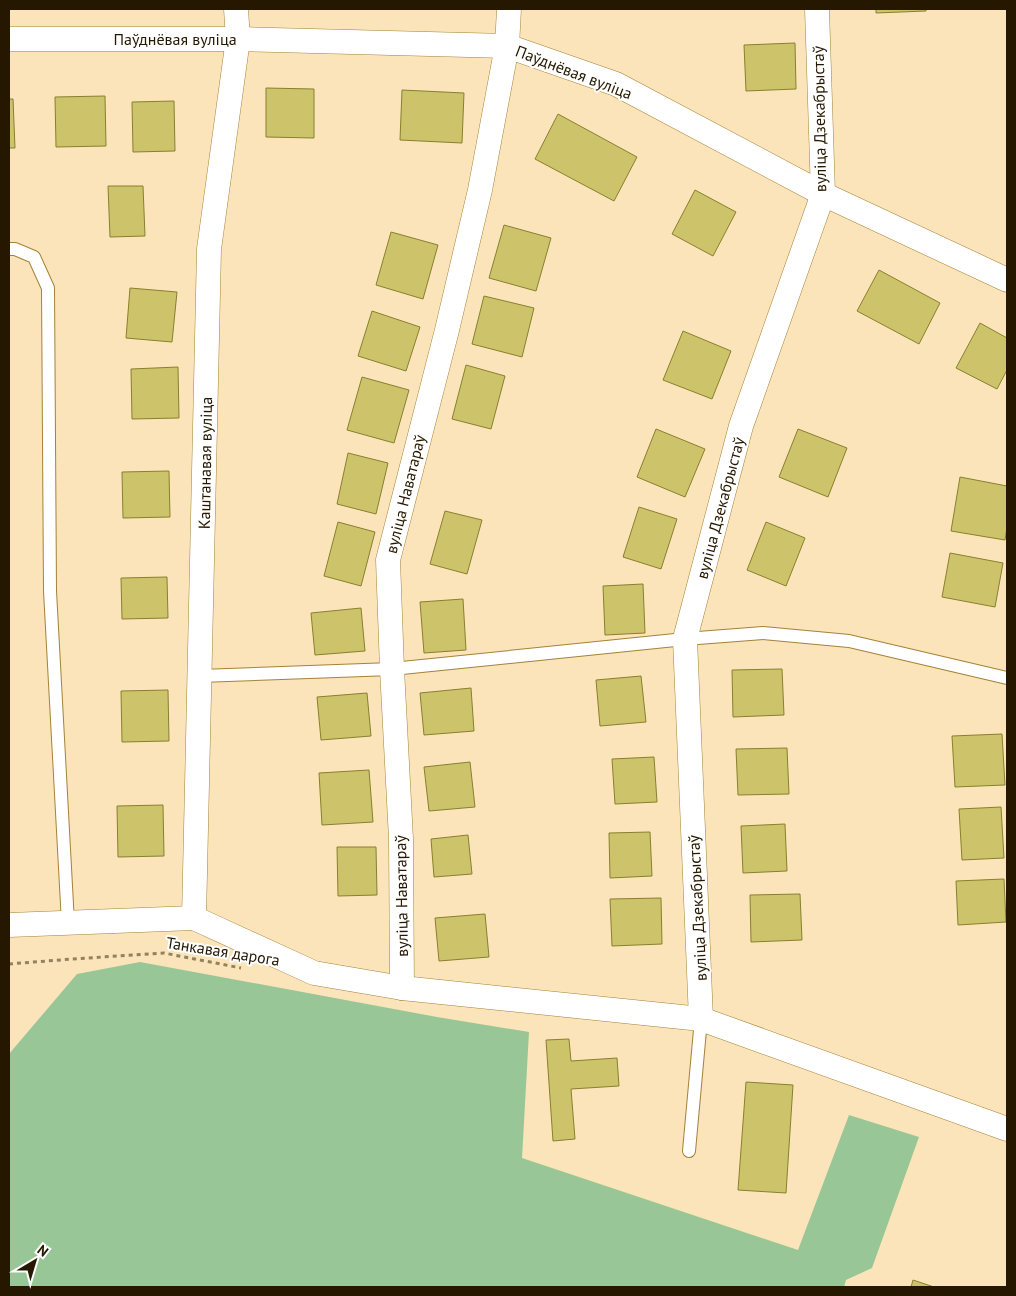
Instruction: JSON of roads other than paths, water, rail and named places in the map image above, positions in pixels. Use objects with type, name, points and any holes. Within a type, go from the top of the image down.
[{"type":"street","name":"Каштанавая вуліца","points":[[194,918],[209,249],[238,39],[236,9]]},
{"type":"street","name":"вуліца Наватараў","points":[[402,988],[401,839],[388,560],[480,190],[508,46],[509,9]]},
{"type":"street","name":"вуліца Дзекабрыстаў","points":[[702,1019],[685,639],[741,426],[823,194],[817,9]]},
{"type":"street","name":"Паўднёвая вуліца","points":[[9,39],[238,39],[508,46],[616,84],[823,194],[1007,280]]},
{"type":"street","points":[[9,925],[194,918],[314,974],[402,988],[702,1019],[1007,1129]]},
{"type":"lane","points":[[9,249],[15,249],[34,257],[48,288],[50,591],[68,923]]},
{"type":"lane","points":[[200,676],[392,669],[685,639],[763,633],[849,641],[1007,678]]},
{"type":"lane","points":[[689,1151],[702,1019]]}]
